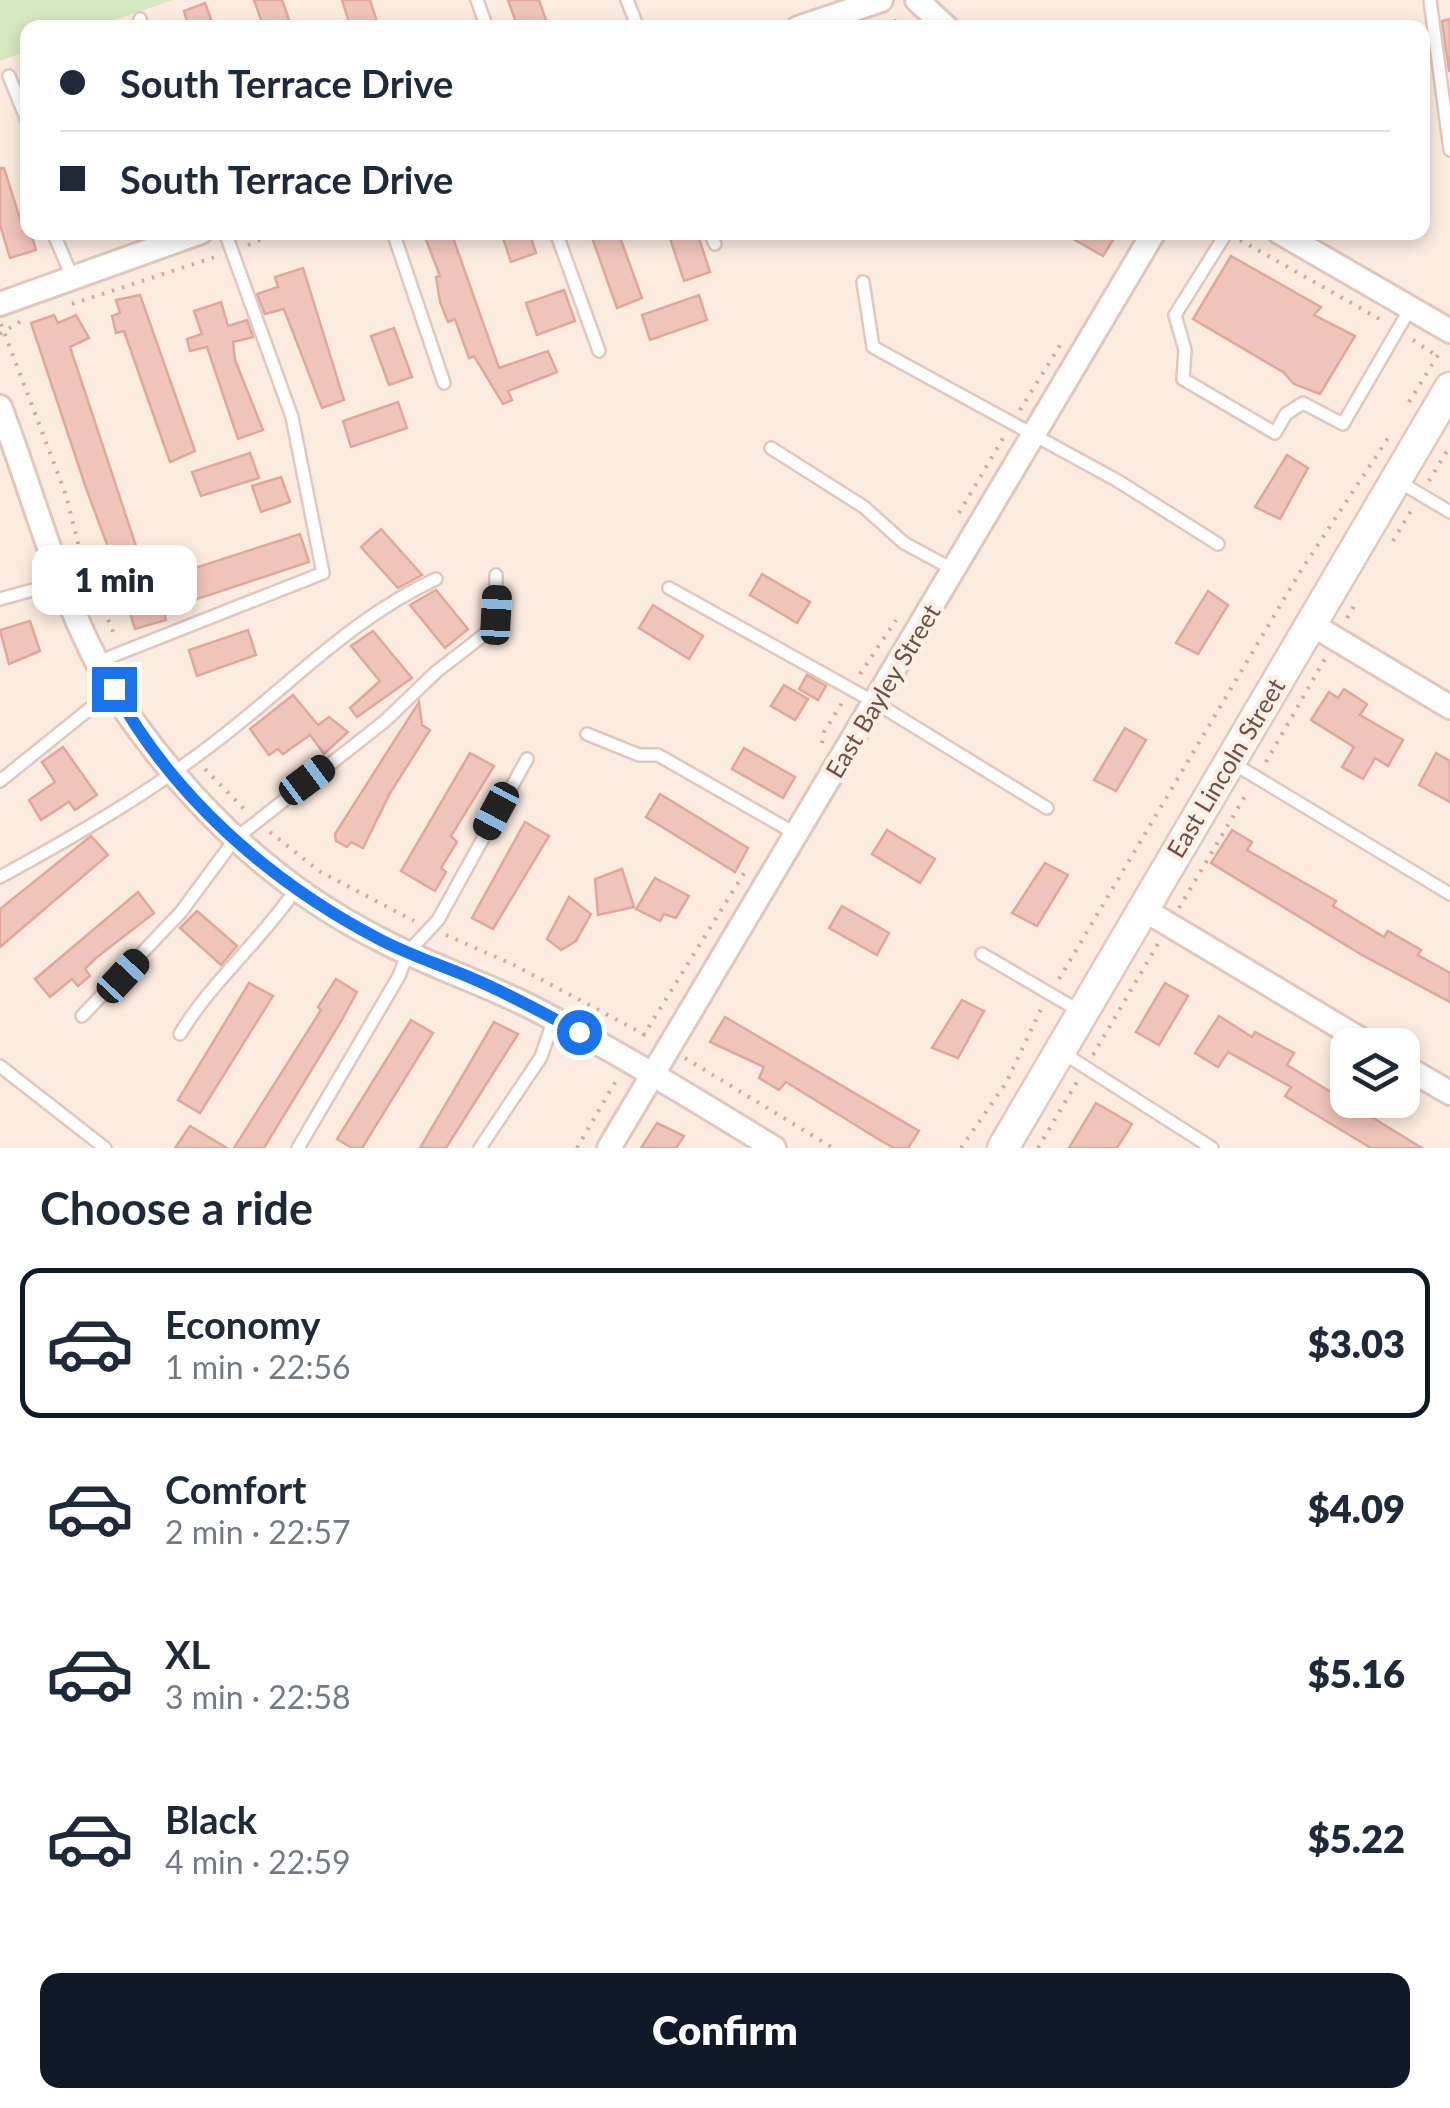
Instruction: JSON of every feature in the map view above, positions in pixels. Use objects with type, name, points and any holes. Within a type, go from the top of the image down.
[{"type":"street","points":[[835,20],[880,0]]},
{"type":"street","points":[[917,0],[938,20]]},
{"type":"street","points":[[0,304],[179,240]]},
{"type":"street","name":"East Bayley Street","points":[[608,1148],[1149,240]]},
{"type":"street","points":[[1293,240],[1410,307],[1448,340]]},
{"type":"street","name":"East Lincoln Street","points":[[1003,1148],[1230,762],[1323,632],[1408,488],[1450,388]]},
{"type":"street","points":[[0,406],[62,582],[114,689],[130,718],[206,813],[296,890],[408,952],[554,1019],[774,1148]]},
{"type":"street","points":[[1323,632],[1450,707]]},
{"type":"street","points":[[1142,909],[1342,1028]]},
{"type":"street","points":[[1420,1076],[1450,1093]]},
{"type":"lane","points":[[1430,0],[1450,150]]},
{"type":"lane","points":[[9,76],[20,103]]},
{"type":"lane","points":[[56,240],[73,278]]},
{"type":"lane","points":[[100,661],[323,573],[292,417],[228,240]]},
{"type":"lane","points":[[396,240],[444,383]]},
{"type":"lane","points":[[559,240],[599,351]]},
{"type":"lane","points":[[1222,240],[1175,315],[1185,350],[1182,378],[1275,433],[1286,414],[1303,403],[1343,424],[1410,307]]},
{"type":"lane","points":[[863,282],[872,347],[1118,481],[1218,544]]},
{"type":"lane","points":[[771,448],[864,507],[904,543],[955,570]]},
{"type":"lane","points":[[1408,488],[1450,512]]},
{"type":"lane","points":[[82,1016],[180,912],[235,839],[385,721],[436,672],[485,634],[496,615],[496,575]]},
{"type":"lane","points":[[0,878],[122,810],[194,757],[302,667],[384,608],[436,579]]},
{"type":"lane","points":[[0,599],[62,582]]},
{"type":"lane","points":[[669,588],[876,703],[1046,808]]},
{"type":"lane","points":[[0,782],[114,689]]},
{"type":"lane","points":[[588,734],[639,755],[658,755],[798,835]]},
{"type":"lane","points":[[298,1148],[400,976],[408,952],[430,928],[528,759]]},
{"type":"lane","points":[[1230,762],[1450,894]]},
{"type":"lane","points":[[180,1034],[194,1011],[271,926],[296,890]]},
{"type":"lane","points":[[982,954],[1081,1012]]},
{"type":"lane","points":[[480,1148],[540,1057],[554,1019]]},
{"type":"lane","points":[[1060,1050],[1212,1148]]},
{"type":"lane","points":[[0,1066],[105,1148]]},
{"type":"path","points":[[64,306],[259,240]]},
{"type":"path","points":[[1241,240],[1434,354]]},
{"type":"path","points":[[2,334],[33,314]]},
{"type":"path","points":[[0,320],[2,334],[66,495],[80,552],[148,704]]},
{"type":"path","points":[[1409,402],[1434,354],[1448,340]]},
{"type":"path","points":[[961,1148],[1006,1083],[1050,994],[1300,572],[1401,418]]},
{"type":"path","points":[[1384,554],[1408,488],[1450,446]]},
{"type":"path","points":[[1038,1148],[1256,778],[1323,632],[1359,597]]},
{"type":"path","points":[[194,757],[256,820],[319,871],[430,928],[516,966],[669,1048],[833,1148]]},
{"type":"green space","points":[[0,0],[173,0],[114,20],[20,20],[20,54],[0,61]]},
{"type":"building","points":[[254,0],[282,0],[289,20],[261,20]]},
{"type":"building","points":[[342,0],[370,0],[376,20],[348,20]]},
{"type":"building","points":[[508,0],[539,0],[546,20],[515,20]]},
{"type":"building","points":[[205,3],[211,20],[187,20],[184,11]]},
{"type":"building","points":[[1450,19],[1450,71],[1449,71],[1442,21]]},
{"type":"building","points":[[0,168],[4,168],[20,219],[20,240],[33,240],[36,250],[10,258],[0,225]]},
{"type":"building","points":[[426,240],[454,240],[499,368],[548,351],[557,372],[508,391],[512,400],[503,404],[474,356],[469,358],[455,319],[448,322],[440,302],[436,277],[440,276]]},
{"type":"building","points":[[504,240],[532,240],[536,253],[511,262]]},
{"type":"building","points":[[593,240],[621,240],[642,298],[617,308]]},
{"type":"building","points":[[671,240],[700,240],[710,272],[684,281]]},
{"type":"building","points":[[1075,240],[1113,240],[1103,256]]},
{"type":"building","points":[[1231,256],[1321,307],[1314,315],[1355,336],[1320,394],[1294,384],[1283,372],[1193,319]]},
{"type":"building","points":[[303,268],[344,400],[322,408],[284,309],[265,314],[257,294],[278,287],[275,277]]},
{"type":"building","points":[[564,290],[575,321],[537,335],[526,303]]},
{"type":"building","points":[[140,295],[195,451],[170,462],[124,331],[116,333],[112,316],[120,313],[116,300]]},
{"type":"building","points":[[699,295],[707,320],[650,340],[642,315]]},
{"type":"building","points":[[221,302],[228,326],[247,320],[253,337],[233,342],[235,360],[263,430],[238,439],[207,347],[190,351],[187,339],[202,334],[194,311]]},
{"type":"building","points":[[54,315],[58,323],[76,315],[89,338],[70,347],[140,558],[115,566],[31,323]]},
{"type":"building","points":[[394,328],[412,377],[389,385],[371,336]]},
{"type":"building","points":[[398,402],[407,428],[351,447],[343,421]]},
{"type":"building","points":[[250,453],[259,478],[201,496],[192,472]]},
{"type":"building","points":[[1287,455],[1308,468],[1280,519],[1255,507]]},
{"type":"building","points":[[281,477],[290,502],[261,512],[252,486]]},
{"type":"building","points":[[381,529],[422,575],[398,588],[361,547]]},
{"type":"building","points":[[300,534],[309,562],[179,605],[170,576]]},
{"type":"building","points":[[762,574],[810,602],[797,623],[750,595]]},
{"type":"building","points":[[436,590],[468,629],[445,648],[410,605]]},
{"type":"building","points":[[1208,591],[1228,605],[1198,654],[1176,643]]},
{"type":"building","points":[[159,595],[166,620],[135,629],[127,604]]},
{"type":"building","points":[[653,605],[703,636],[689,659],[639,628]]},
{"type":"building","points":[[30,621],[40,651],[9,664],[0,630]]},
{"type":"building","points":[[248,630],[256,655],[197,676],[189,650]]},
{"type":"building","points":[[373,631],[412,678],[357,717],[350,708],[380,681],[351,646]]},
{"type":"building","points":[[807,675],[826,686],[818,700],[799,689]]},
{"type":"building","points":[[784,685],[808,699],[795,720],[771,706]]},
{"type":"building","points":[[1344,689],[1367,704],[1360,715],[1403,740],[1388,766],[1375,758],[1363,779],[1342,767],[1354,747],[1311,720],[1329,692],[1338,698]]},
{"type":"building","points":[[293,695],[318,725],[329,717],[348,732],[324,754],[310,735],[283,754],[278,749],[269,755],[250,729]]},
{"type":"building","points":[[419,702],[422,725],[430,730],[390,793],[363,848],[351,842],[347,847],[336,841],[335,834]]},
{"type":"building","points":[[1125,728],[1146,740],[1116,791],[1094,780]]},
{"type":"building","points":[[63,747],[97,795],[75,810],[69,802],[41,820],[29,800],[55,782],[42,762]]},
{"type":"building","points":[[744,748],[795,777],[783,798],[732,769]]},
{"type":"building","points":[[470,753],[494,766],[451,836],[457,842],[441,868],[446,872],[435,891],[401,871]]},
{"type":"building","points":[[1436,753],[1450,761],[1450,802],[1419,785]]},
{"type":"building","points":[[660,794],[748,848],[735,872],[646,817]]},
{"type":"building","points":[[525,822],[549,836],[493,929],[472,918]]},
{"type":"building","points":[[887,830],[935,859],[920,883],[872,854]]},
{"type":"building","points":[[1232,830],[1252,842],[1247,850],[1336,901],[1333,906],[1384,937],[1388,931],[1421,950],[1418,955],[1450,973],[1450,1002],[1362,955],[1211,863]]},
{"type":"building","points":[[91,836],[108,855],[0,947],[0,909]]},
{"type":"building","points":[[1045,863],[1068,875],[1037,926],[1012,913]]},
{"type":"building","points":[[622,869],[634,907],[598,915],[595,879]]},
{"type":"building","points":[[655,878],[689,896],[676,918],[664,914],[660,921],[636,909]]},
{"type":"building","points":[[138,892],[154,913],[96,958],[85,969],[90,976],[78,986],[72,979],[50,997],[35,979]]},
{"type":"building","points":[[569,897],[591,914],[576,941],[561,950],[547,939]]},
{"type":"building","points":[[842,906],[889,933],[877,955],[829,928]]},
{"type":"building","points":[[197,911],[237,946],[221,965],[180,928]]},
{"type":"building","points":[[336,979],[357,992],[340,1023],[264,1148],[234,1148],[321,1010],[318,1007]]},
{"type":"building","points":[[249,983],[273,996],[200,1113],[178,1100]]},
{"type":"building","points":[[1165,983],[1188,996],[1159,1045],[1136,1032]]},
{"type":"building","points":[[962,1000],[984,1011],[958,1058],[932,1048]]},
{"type":"building","points":[[1219,1016],[1252,1037],[1255,1032],[1294,1053],[1287,1065],[1330,1091],[1330,1118],[1373,1118],[1422,1148],[1371,1148],[1285,1096],[1291,1087],[1228,1052],[1218,1067],[1195,1053]]},
{"type":"building","points":[[725,1017],[919,1131],[908,1148],[894,1148],[786,1082],[779,1090],[759,1078],[764,1067],[710,1042]]},
{"type":"building","points":[[411,1020],[433,1033],[362,1148],[352,1148],[337,1139]]},
{"type":"building","points":[[494,1022],[518,1034],[446,1148],[420,1148]]},
{"type":"building","points":[[1096,1103],[1132,1124],[1117,1148],[1069,1148]]},
{"type":"building","points":[[657,1123],[684,1136],[676,1148],[641,1148]]},
{"type":"building","points":[[190,1126],[227,1148],[175,1148]]},
{"type":"route","points":[[114,689],[130,718],[206,813],[280,880],[380,940],[480,982],[579,1032]]}]
